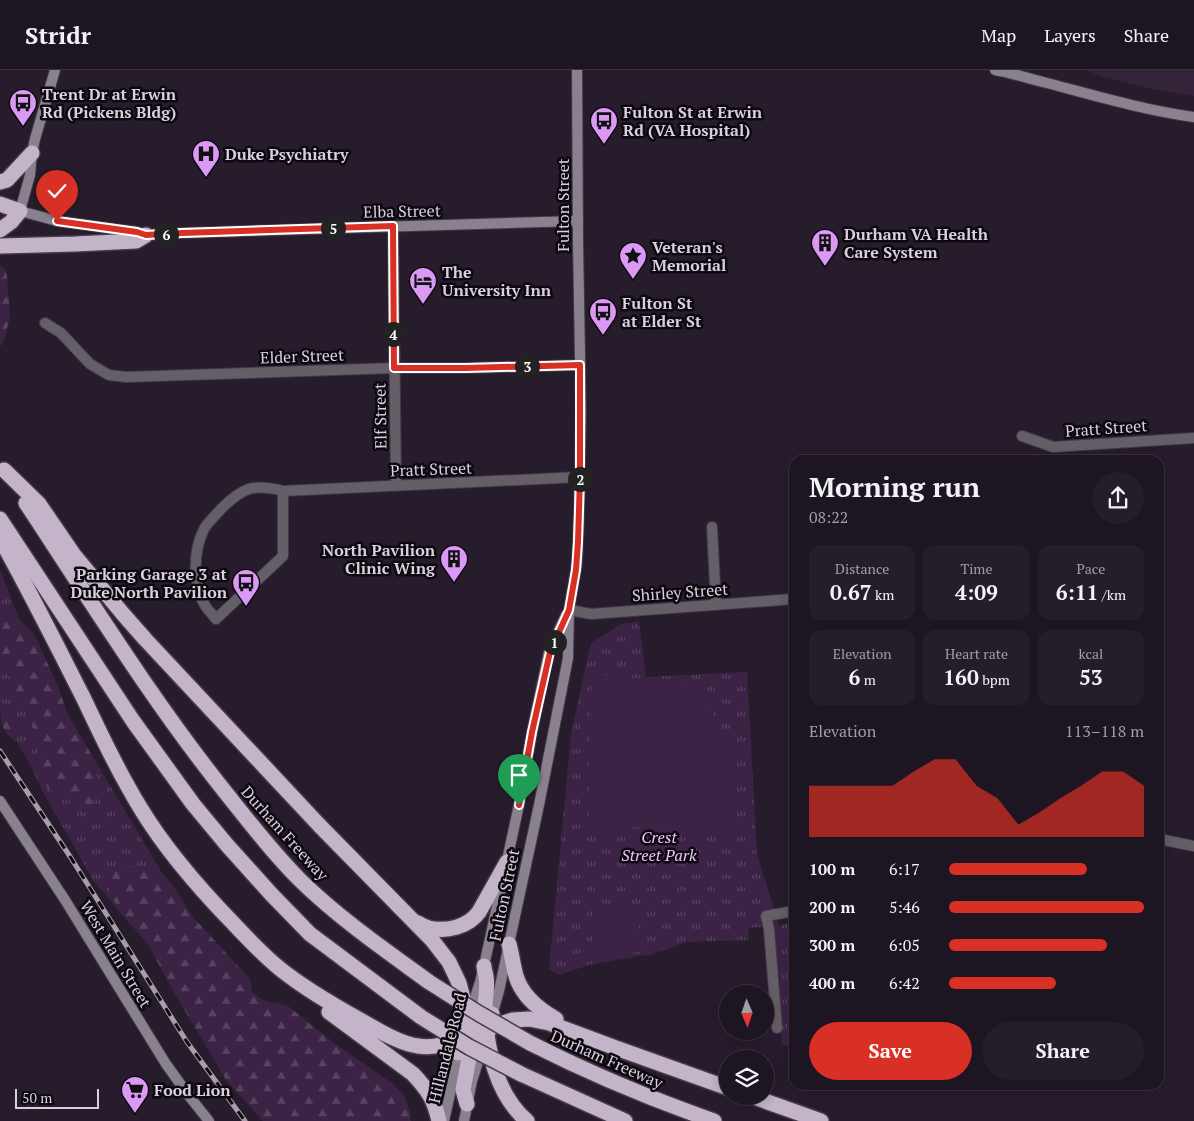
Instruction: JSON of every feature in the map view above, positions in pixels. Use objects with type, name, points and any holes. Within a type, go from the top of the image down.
[{"type":"highway","points":[[0,182],[7,180],[32,153]]},
{"type":"highway","points":[[0,204],[20,211],[12,222],[0,230]]},
{"type":"highway","points":[[0,246],[126,241],[136,240],[146,235]]},
{"type":"highway","points":[[2,467],[38,504],[74,555],[145,639],[320,826],[432,940],[449,962],[459,983],[468,1032],[469,1058],[463,1090],[467,1104]]},
{"type":"highway","name":"Durham Freeway","points":[[2,467],[126,655],[214,779],[283,862],[318,897],[356,928],[429,982],[478,1014],[530,1043],[613,1082],[714,1121]]},
{"type":"highway","points":[[0,519],[133,721],[193,804],[272,895],[310,934],[421,1017],[470,1047],[521,1074],[625,1121]]},
{"type":"highway","points":[[0,538],[125,782],[156,831],[185,869],[229,919],[277,967],[303,986],[391,1037],[416,1046],[442,1045],[490,1018],[506,1022],[529,1019],[549,1023],[719,1085]]},
{"type":"highway","points":[[414,922],[429,928],[443,929],[457,928],[468,923],[479,912],[507,862]]},
{"type":"highway","points":[[509,944],[516,977],[522,990],[532,1003],[543,1012],[562,1022],[566,1029]]},
{"type":"highway","points":[[484,966],[487,978],[485,994],[490,1018],[490,1050],[496,1074],[508,1100],[527,1121]]},
{"type":"highway","points":[[303,986],[321,1005],[413,1074],[432,1098],[439,1121]]},
{"type":"highway","points":[[458,1054],[468,1032]]},
{"type":"highway","points":[[774,1104],[821,1121]]},
{"type":"main road","points":[[20,211],[30,175],[32,153],[55,70]]},
{"type":"main road","name":"Fulton Street","points":[[490,1018],[509,944],[568,658],[569,610],[577,563],[580,477],[580,365],[577,70]]},
{"type":"main road","points":[[995,70],[1114,101],[1194,117]]},
{"type":"main road","name":"Elba Street","points":[[20,211],[57,221],[128,230],[146,235],[578,221]]},
{"type":"main road","name":"Fulton Street","points":[[480,982],[507,862],[532,732],[550,652],[569,610]]},
{"type":"main road","name":"West Main Street","points":[[0,800],[65,900],[166,1064],[209,1121]]},
{"type":"main road","name":"Hillandale Road","points":[[468,1032],[480,982]]},
{"type":"main road","name":"Hillandale Road","points":[[464,1121],[472,1081],[490,1018]]},
{"type":"main road","name":"Hillandale Road","points":[[444,1121],[458,1054]]},
{"type":"street","name":"Elf Street","points":[[393,226],[396,486]]},
{"type":"street","name":"Elder Street","points":[[45,323],[61,333],[90,364],[109,375],[126,377],[394,368],[580,365]]},
{"type":"street","name":"Pratt Street","points":[[1022,436],[1053,446],[1194,438]]},
{"type":"street","name":"Pratt Street","points":[[283,491],[283,556],[216,619],[205,606],[198,587],[195,567],[197,548],[204,529],[234,496],[244,490],[254,487],[283,491],[580,477]]},
{"type":"street","points":[[712,527],[716,604]]},
{"type":"street","name":"Shirley Street","points":[[569,610],[591,614],[789,599]]},
{"type":"street","points":[[1164,840],[1194,846]]},
{"type":"street","points":[[776,1028],[769,929],[766,916],[789,912]]},
{"type":"shaded area","points":[[1086,70],[1194,70],[1194,96],[1157,90],[1103,77]]},
{"type":"green space","points":[[0,266],[5,269],[7,276],[10,317],[4,340],[0,347]]},
{"type":"green space","points":[[0,570],[19,619],[7,618],[0,624]]},
{"type":"green space","points":[[7,618],[19,619],[34,634],[58,686],[67,713],[93,757],[97,780],[92,796],[93,809],[68,800],[38,781],[31,766],[42,742],[22,705],[0,654],[0,624]]},
{"type":"green space","name":"Crest Street Park","points":[[639,622],[646,677],[747,672],[757,854],[779,926],[789,923],[789,1046],[782,1045],[773,926],[748,928],[749,940],[687,942],[653,954],[592,964],[559,975],[549,969],[571,734],[591,643],[621,624]]},
{"type":"green space","points":[[0,654],[22,705],[42,742],[31,766],[17,742],[0,699]]},
{"type":"green space","points":[[592,675],[609,675],[678,684],[699,696],[711,711],[735,755],[737,782],[731,830],[620,827],[599,830],[590,823],[588,808]]},
{"type":"green space","points":[[0,699],[17,742],[7,734],[2,724]]},
{"type":"green space","points":[[93,757],[161,871],[140,866],[107,881],[117,909],[93,880],[38,781],[68,800],[92,796],[97,780]]},
{"type":"green space","points":[[108,866],[140,866],[161,871],[193,917],[250,979],[252,992],[262,1000],[288,1006],[338,1046],[392,1083],[404,1095],[410,1111],[411,1121],[263,1121],[226,1080],[168,982],[148,944],[117,909],[107,881]]},
{"type":"green space","points":[[637,906],[640,952],[594,955],[592,909]]},
{"type":"railway","points":[[0,751],[71,858],[187,1042],[245,1121]]},
{"type":"place","name":"Trent Dr at Erwin Rd (Pickens Bldg)","points":[[23,127]]},
{"type":"place","name":"Fulton St at Erwin Rd (VA Hospital)","points":[[604,145]]},
{"type":"place","name":"Duke Psychiatry","points":[[206,178]]},
{"type":"place","name":"Durham VA Health Care System","points":[[825,267]]},
{"type":"place","name":"Veteran's Memorial","points":[[633,280]]},
{"type":"place","name":"The University Inn","points":[[423,305]]},
{"type":"place","name":"Fulton St at Elder St","points":[[603,336]]},
{"type":"place","name":"North Pavilion Clinic Wing","points":[[454,583]]},
{"type":"place","name":"Parking Garage 3 at Duke North Pavilion","points":[[246,607]]},
{"type":"place","name":"Food Lion","points":[[135,1114]]},
{"type":"route","points":[[57,221],[120,229],[146,235],[393,226],[394,368],[580,365],[580,477],[576,570],[569,610],[550,652],[532,732],[519,805]]}]
